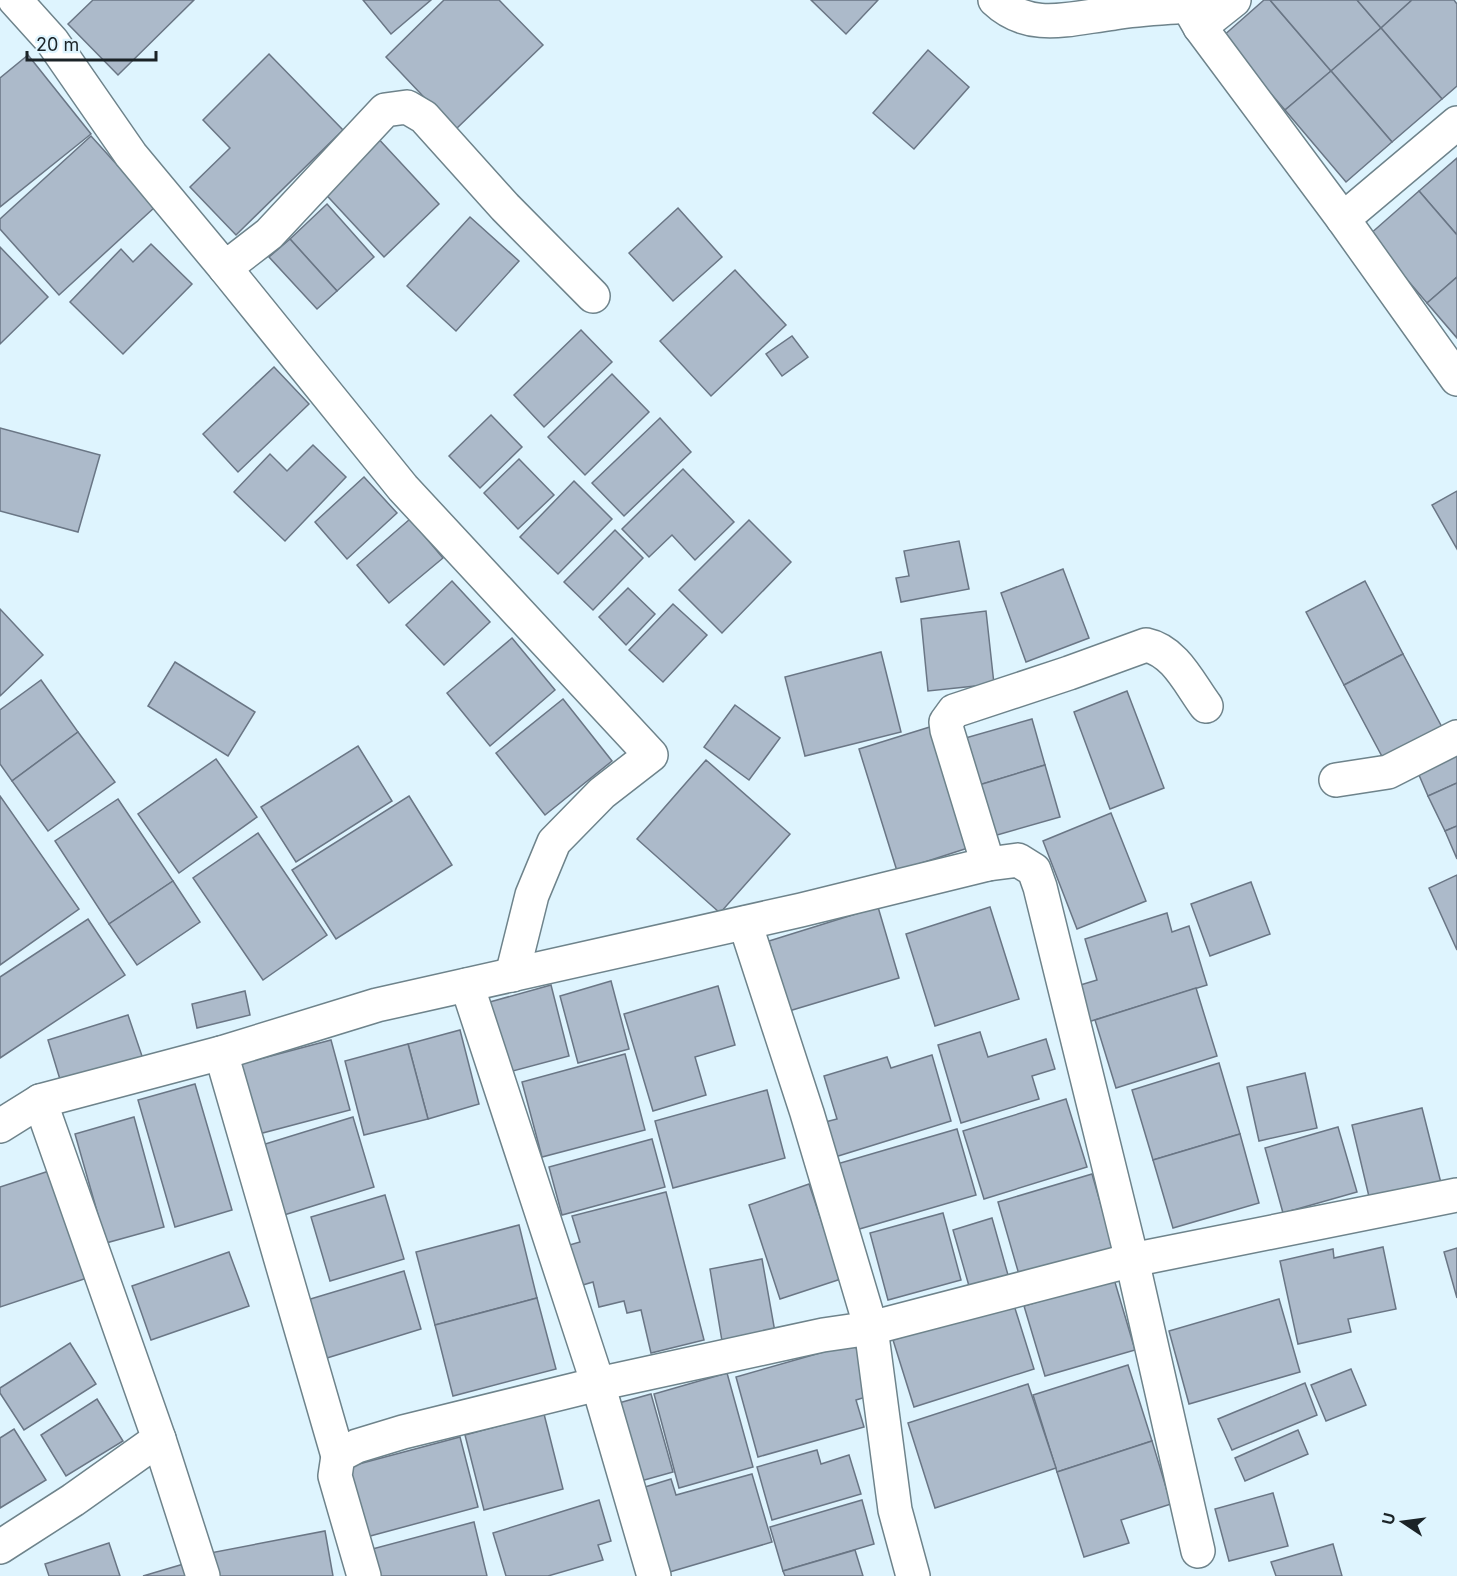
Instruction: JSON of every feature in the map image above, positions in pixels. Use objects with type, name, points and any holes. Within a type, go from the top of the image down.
[{"type":"street","points":[[15,0],[52,41],[131,155],[403,488],[651,754],[602,793],[554,842],[532,895],[512,975]]},
{"type":"street","points":[[995,0],[1001,6],[1023,18],[1050,22],[1116,12],[1193,11],[1234,0]]},
{"type":"street","points":[[1193,11],[1457,379]]},
{"type":"street","points":[[225,268],[269,234],[385,110],[407,107],[424,117],[505,207],[594,296]]},
{"type":"street","points":[[1343,219],[1457,123]]},
{"type":"street","points":[[988,864],[947,730],[946,722],[954,711],[1069,674],[1146,645],[1157,647],[1172,659],[1206,706]]},
{"type":"street","points":[[1336,780],[1388,771],[1457,737]]},
{"type":"street","points":[[0,1126],[40,1101],[221,1053],[377,1005],[746,923],[988,864],[1018,860],[1034,870],[1040,887],[1132,1260],[1198,1551]]},
{"type":"street","points":[[746,923],[807,1113],[871,1328],[895,1509],[913,1576]]},
{"type":"street","points":[[467,985],[598,1384],[654,1576]]},
{"type":"street","points":[[221,1053],[338,1456],[335,1476],[364,1576]]},
{"type":"street","points":[[40,1101],[159,1439],[203,1576]]},
{"type":"street","points":[[338,1456],[357,1446],[404,1432],[598,1384],[823,1335],[871,1328],[1132,1260],[1457,1195]]},
{"type":"street","points":[[0,1547],[74,1500],[159,1439]]},
{"type":"building","points":[[93,0],[194,0],[118,75],[68,24]]},
{"type":"building","points":[[363,0],[431,0],[391,34]]},
{"type":"building","points":[[444,0],[499,0],[543,45],[455,130],[386,57]]},
{"type":"building","points":[[811,0],[878,0],[846,34]]},
{"type":"building","points":[[1264,0],[1270,0],[1331,71],[1285,110],[1222,37]]},
{"type":"building","points":[[1270,0],[1357,0],[1381,28],[1331,71]]},
{"type":"building","points":[[1357,0],[1412,0],[1381,28]]},
{"type":"building","points":[[1412,0],[1454,0],[1457,4],[1457,86],[1442,99],[1381,28]]},
{"type":"building","points":[[1381,28],[1442,99],[1392,142],[1331,71]]},
{"type":"building","points":[[928,50],[969,87],[914,149],[873,113]]},
{"type":"building","points":[[269,54],[343,130],[236,235],[190,187],[230,148],[203,120]]},
{"type":"building","points":[[28,55],[91,134],[0,207],[0,78]]},
{"type":"building","points":[[1331,71],[1392,142],[1346,182],[1285,110]]},
{"type":"building","points":[[374,134],[439,204],[384,257],[318,186]]},
{"type":"building","points":[[91,136],[155,207],[59,295],[0,229],[0,219]]},
{"type":"building","points":[[1457,158],[1457,235],[1419,191]]},
{"type":"building","points":[[1419,191],[1457,235],[1457,277],[1427,303],[1369,235]]},
{"type":"building","points":[[327,204],[374,257],[337,291],[290,239]]},
{"type":"building","points":[[678,208],[722,257],[673,301],[629,253]]},
{"type":"building","points":[[470,217],[519,261],[456,331],[407,286]]},
{"type":"building","points":[[290,239],[337,291],[317,309],[269,257]]},
{"type":"building","points":[[151,244],[192,284],[123,354],[70,302],[121,249],[133,262]]},
{"type":"building","points":[[0,247],[48,297],[0,344]]},
{"type":"building","points":[[735,270],[786,325],[711,396],[660,341]]},
{"type":"building","points":[[1457,277],[1457,338],[1427,303]]},
{"type":"building","points":[[581,330],[612,362],[544,427],[514,395]]},
{"type":"building","points":[[792,336],[808,357],[782,376],[766,354]]},
{"type":"building","points":[[274,367],[309,404],[238,472],[203,434]]},
{"type":"building","points":[[612,374],[649,412],[585,475],[548,437]]},
{"type":"building","points":[[491,415],[522,447],[480,488],[449,456]]},
{"type":"building","points":[[660,418],[691,452],[624,516],[592,483]]},
{"type":"building","points":[[0,428],[100,455],[78,532],[0,511]]},
{"type":"building","points":[[313,445],[346,477],[285,541],[234,492],[270,454],[287,471]]},
{"type":"building","points":[[519,459],[554,495],[518,529],[484,493]]},
{"type":"building","points":[[683,469],[734,522],[695,560],[672,535],[649,557],[622,529]]},
{"type":"building","points":[[364,477],[397,513],[347,559],[315,522]]},
{"type":"building","points":[[574,481],[612,519],[558,574],[520,537]]},
{"type":"building","points":[[1457,491],[1457,549],[1432,505]]},
{"type":"building","points":[[410,519],[443,558],[389,603],[357,565]]},
{"type":"building","points":[[749,520],[791,562],[722,633],[679,590]]},
{"type":"building","points":[[615,530],[643,558],[593,610],[564,582]]},
{"type":"building","points":[[959,541],[969,589],[901,602],[896,578],[909,576],[904,551]]},
{"type":"building","points":[[1063,569],[1089,638],[1026,662],[1001,593]]},
{"type":"building","points":[[452,581],[490,622],[444,665],[406,625]]},
{"type":"building","points":[[1365,581],[1403,654],[1344,685],[1306,612]]},
{"type":"building","points":[[628,588],[655,614],[626,645],[599,617]]},
{"type":"building","points":[[673,604],[707,635],[663,682],[629,650]]},
{"type":"building","points":[[0,609],[43,655],[0,696]]},
{"type":"building","points":[[986,611],[994,684],[928,691],[921,619]]},
{"type":"building","points":[[512,638],[555,690],[490,746],[447,693]]},
{"type":"building","points":[[881,652],[901,732],[805,756],[785,677]]},
{"type":"building","points":[[1403,654],[1444,731],[1385,762],[1344,685]]},
{"type":"building","points":[[175,662],[255,712],[228,756],[148,706]]},
{"type":"building","points":[[41,680],[78,732],[12,781],[0,764],[0,710]]},
{"type":"building","points":[[1127,691],[1164,788],[1110,809],[1074,712]]},
{"type":"building","points":[[563,699],[612,761],[545,815],[496,753]]},
{"type":"building","points":[[735,705],[780,738],[749,780],[704,747]]},
{"type":"building","points":[[1032,719],[1045,765],[969,788],[955,741]]},
{"type":"building","points":[[933,726],[971,847],[897,871],[859,749]]},
{"type":"building","points":[[78,732],[115,782],[48,831],[12,781]]},
{"type":"building","points":[[358,746],[392,801],[296,862],[261,807]]},
{"type":"building","points":[[1457,749],[1457,783],[1428,796],[1416,768]]},
{"type":"building","points":[[216,759],[257,817],[179,873],[138,814]]},
{"type":"building","points":[[706,760],[790,834],[720,913],[637,839]]},
{"type":"building","points":[[1045,765],[1060,817],[983,839],[969,788]]},
{"type":"building","points":[[1457,783],[1457,826],[1445,831],[1428,796]]},
{"type":"building","points":[[0,796],[79,909],[0,965]]},
{"type":"building","points":[[409,796],[452,865],[336,939],[292,870]]},
{"type":"building","points":[[118,799],[173,881],[109,924],[55,841]]},
{"type":"building","points":[[1111,813],[1146,901],[1077,929],[1043,841]]},
{"type":"building","points":[[1457,826],[1457,859],[1445,831]]},
{"type":"building","points":[[258,833],[327,935],[263,980],[193,878]]},
{"type":"building","points":[[1457,875],[1457,950],[1429,888]]},
{"type":"building","points":[[173,881],[200,922],[137,965],[109,924]]},
{"type":"building","points":[[1251,882],[1270,934],[1210,956],[1191,904]]},
{"type":"building","points":[[878,907],[899,978],[789,1011],[769,941]]},
{"type":"building","points":[[990,907],[1019,999],[935,1026],[906,934]]},
{"type":"building","points":[[1167,913],[1172,932],[1189,926],[1207,985],[1088,1022],[1077,986],[1097,980],[1085,939]]},
{"type":"building","points":[[88,919],[125,975],[0,1058],[0,977]]},
{"type":"building","points":[[611,981],[629,1049],[578,1063],[560,996]]},
{"type":"building","points":[[551,985],[569,1056],[505,1073],[486,1003]]},
{"type":"building","points":[[718,986],[735,1045],[695,1057],[706,1095],[653,1111],[624,1014]]},
{"type":"building","points":[[1196,988],[1217,1056],[1116,1088],[1095,1020]]},
{"type":"building","points":[[245,991],[250,1015],[197,1028],[192,1004]]},
{"type":"building","points":[[128,1015],[143,1059],[62,1086],[48,1040]]},
{"type":"building","points":[[460,1030],[479,1104],[428,1119],[408,1044]]},
{"type":"building","points":[[980,1032],[988,1057],[1046,1039],[1055,1069],[1032,1076],[1039,1099],[961,1123],[938,1045]]},
{"type":"building","points":[[331,1040],[350,1110],[255,1135],[237,1065]]},
{"type":"building","points":[[408,1044],[428,1119],[364,1135],[345,1061]]},
{"type":"building","points":[[625,1054],[645,1130],[542,1157],[522,1082]]},
{"type":"building","points":[[932,1055],[951,1121],[835,1157],[825,1122],[837,1119],[824,1076],[887,1057],[891,1068]]},
{"type":"building","points":[[1219,1063],[1240,1134],[1153,1160],[1132,1090]]},
{"type":"building","points":[[1305,1073],[1317,1128],[1259,1141],[1247,1087]]},
{"type":"building","points":[[195,1084],[232,1210],[175,1227],[138,1100]]},
{"type":"building","points":[[767,1090],[785,1158],[673,1188],[655,1121]]},
{"type":"building","points":[[1066,1099],[1087,1167],[984,1199],[963,1131]]},
{"type":"building","points":[[1422,1108],[1442,1187],[1371,1205],[1352,1125]]},
{"type":"building","points":[[134,1117],[164,1227],[106,1243],[75,1134]]},
{"type":"building","points":[[353,1117],[374,1187],[284,1215],[262,1145]]},
{"type":"building","points":[[1338,1127],[1357,1192],[1283,1213],[1265,1148]]},
{"type":"building","points":[[957,1129],[976,1195],[856,1230],[837,1164]]},
{"type":"building","points":[[1240,1134],[1259,1203],[1173,1228],[1153,1160]]},
{"type":"building","points":[[652,1139],[665,1187],[562,1215],[549,1167]]},
{"type":"building","points":[[52,1170],[87,1278],[0,1307],[0,1187]]},
{"type":"building","points":[[1092,1174],[1114,1250],[1020,1278],[998,1202]]},
{"type":"building","points":[[809,1184],[841,1279],[780,1299],[749,1205]]},
{"type":"building","points":[[666,1192],[704,1340],[651,1353],[641,1310],[627,1313],[624,1301],[599,1307],[593,1282],[576,1287],[566,1246],[580,1242],[572,1216]]},
{"type":"building","points":[[385,1195],[404,1259],[330,1281],[311,1217]]},
{"type":"building","points":[[943,1213],[961,1280],[888,1300],[870,1233]]},
{"type":"building","points":[[992,1218],[1008,1275],[969,1286],[953,1230]]},
{"type":"building","points":[[519,1225],[537,1298],[435,1325],[416,1252]]},
{"type":"building","points":[[1383,1247],[1396,1309],[1348,1319],[1351,1332],[1298,1344],[1280,1261],[1333,1249],[1334,1258]]},
{"type":"building","points":[[1457,1248],[1457,1298],[1444,1252]]},
{"type":"building","points":[[229,1252],[249,1306],[151,1340],[132,1286]]},
{"type":"building","points":[[762,1259],[775,1332],[722,1341],[710,1269]]},
{"type":"building","points":[[404,1271],[421,1329],[314,1362],[297,1303]]},
{"type":"building","points":[[1114,1279],[1135,1350],[1045,1376],[1024,1306]]},
{"type":"building","points":[[537,1298],[556,1369],[453,1396],[435,1325]]},
{"type":"building","points":[[1279,1299],[1300,1372],[1189,1404],[1169,1331]]},
{"type":"building","points":[[1013,1302],[1034,1369],[914,1407],[893,1340]]},
{"type":"building","points":[[70,1343],[96,1384],[24,1430],[0,1393],[0,1388]]},
{"type":"building","points":[[855,1343],[869,1396],[856,1400],[864,1427],[758,1457],[736,1377]]},
{"type":"building","points":[[1128,1365],[1152,1441],[1057,1472],[1033,1395]]},
{"type":"building","points":[[1351,1369],[1366,1405],[1326,1421],[1311,1385]]},
{"type":"building","points":[[727,1373],[753,1467],[679,1488],[654,1394]]},
{"type":"building","points":[[1305,1383],[1317,1415],[1232,1450],[1218,1419]]},
{"type":"building","points":[[1028,1384],[1056,1468],[935,1508],[908,1423]]},
{"type":"building","points":[[651,1394],[673,1472],[630,1484],[608,1406]]},
{"type":"building","points":[[97,1399],[123,1441],[66,1476],[41,1435]]},
{"type":"building","points":[[544,1414],[563,1489],[484,1510],[465,1435]]},
{"type":"building","points":[[14,1429],[46,1480],[0,1508],[0,1438]]},
{"type":"building","points":[[1298,1430],[1308,1454],[1245,1481],[1235,1458]]},
{"type":"building","points":[[460,1437],[478,1507],[359,1539],[340,1469]]},
{"type":"building","points":[[1152,1441],[1171,1504],[1121,1520],[1129,1543],[1084,1557],[1057,1472]]},
{"type":"building","points":[[817,1450],[821,1464],[849,1455],[861,1494],[772,1520],[757,1467]]},
{"type":"building","points":[[752,1474],[772,1542],[656,1576],[632,1491],[671,1479],[676,1495]]},
{"type":"building","points":[[1273,1493],[1288,1546],[1229,1561],[1215,1509]]},
{"type":"building","points":[[599,1500],[611,1541],[598,1545],[603,1560],[548,1576],[506,1576],[493,1533]]},
{"type":"building","points":[[862,1500],[874,1544],[783,1571],[770,1527]]},
{"type":"building","points":[[474,1522],[487,1576],[367,1576],[361,1552]]},
{"type":"building","points":[[325,1531],[333,1576],[214,1576],[210,1553]]},
{"type":"building","points":[[109,1543],[120,1576],[49,1576],[45,1564]]},
{"type":"building","points":[[1333,1544],[1342,1576],[1276,1576],[1271,1562]]},
{"type":"building","points":[[855,1550],[863,1576],[785,1576],[783,1571]]},
{"type":"building","points":[[187,1563],[190,1576],[143,1576]]}]
